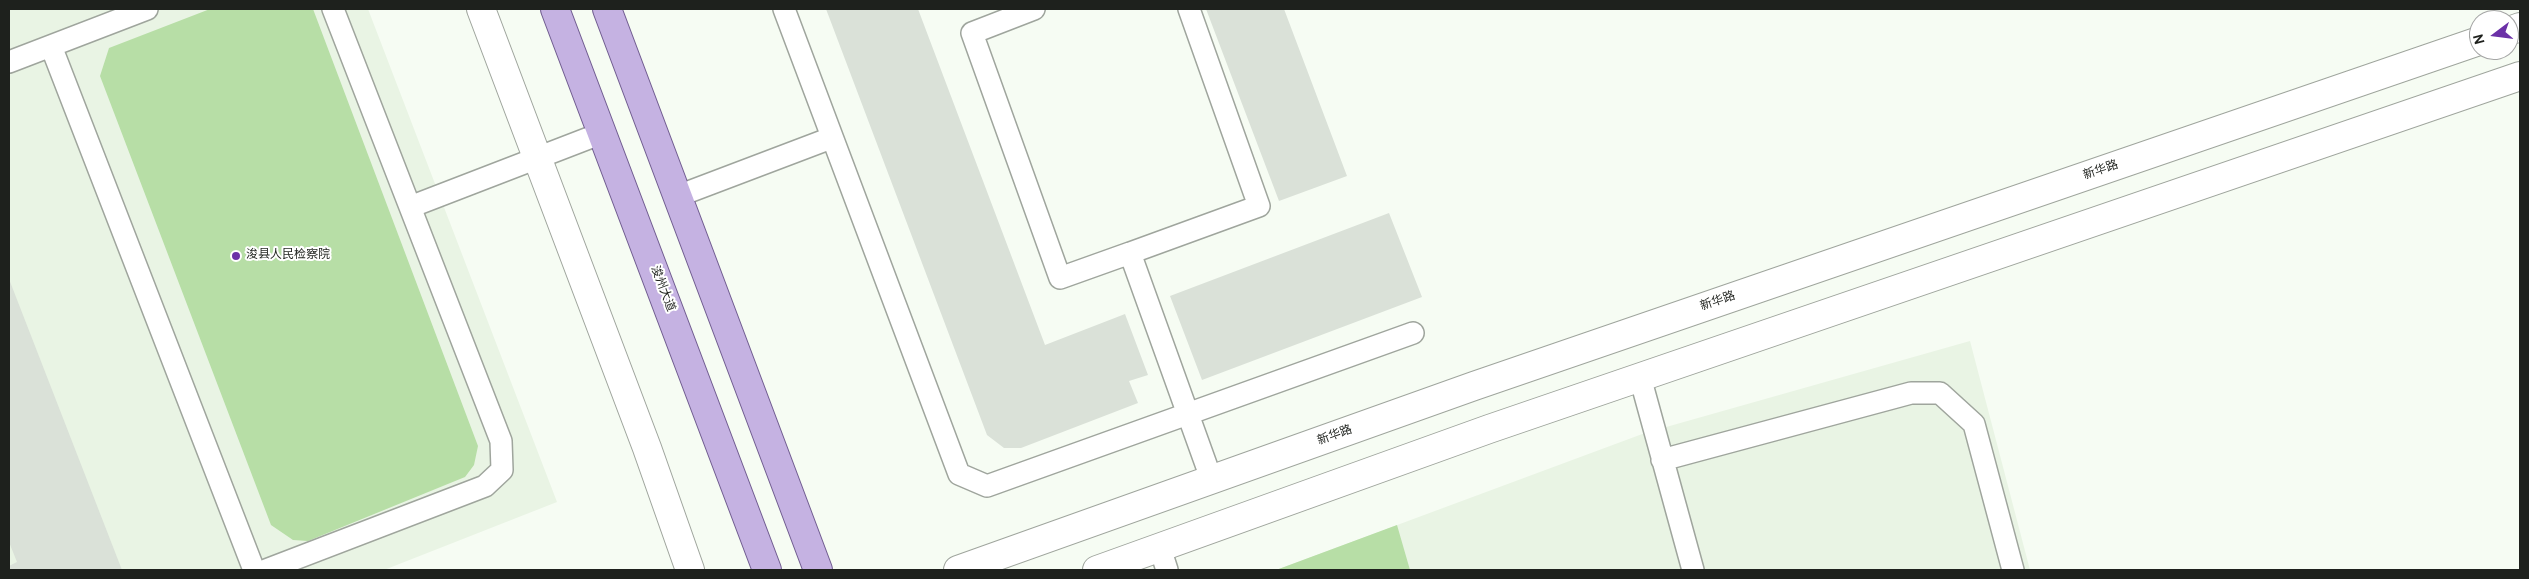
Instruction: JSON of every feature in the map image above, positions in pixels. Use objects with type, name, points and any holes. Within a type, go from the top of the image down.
[{"type":"main road","points":[[481,9],[647,448],[690,570]]},
{"type":"main road","name":"浚州大道","points":[[555,9],[767,570]]},
{"type":"main road","points":[[607,9],[818,570]]},
{"type":"main road","name":"新华路","points":[[958,570],[1474,386],[2469,44]]},
{"type":"main road","points":[[1097,570],[1164,559],[1489,429],[2520,76]]},
{"type":"lane","points":[[9,62],[147,9]]},
{"type":"lane","points":[[266,570],[485,486],[502,470],[501,442],[333,9]]},
{"type":"lane","points":[[784,9],[959,474],[987,486],[1413,333]]},
{"type":"lane","points":[[1034,9],[972,33],[1060,278],[1259,206],[1189,9]]},
{"type":"lane","points":[[51,46],[254,570]]},
{"type":"lane","points":[[410,208],[602,133]]},
{"type":"lane","points":[[678,196],[831,138]]},
{"type":"lane","points":[[1130,253],[1212,481]]},
{"type":"lane","points":[[1640,377],[1693,570]]},
{"type":"lane","points":[[1662,460],[1911,393],[1940,393],[1974,424],[2013,570]]},
{"type":"shaded area","name":"浚县人民检察院","points":[[9,9],[368,9],[557,502],[384,570],[9,570]]},
{"type":"shaded area","points":[[1970,341],[2030,570],[1276,570],[1645,433]]},
{"type":"green space","points":[[210,9],[313,9],[478,446],[474,465],[465,477],[308,541],[293,540],[271,525],[100,76],[109,48]]},
{"type":"green space","points":[[1397,525],[1410,570],[1276,570]]},
{"type":"building","points":[[826,9],[918,9],[1045,345],[1125,314],[1148,375],[1129,381],[1138,403],[1021,448],[1004,448],[987,435]]},
{"type":"building","points":[[1206,9],[1284,9],[1347,176],[1279,201]]},
{"type":"building","points":[[1389,213],[1422,297],[1202,380],[1170,296]]},
{"type":"building","points":[[9,279],[122,570],[9,570],[9,566],[17,562],[9,542]]},
{"type":"place","name":"浚县人民检察院","points":[[236,256]]}]
